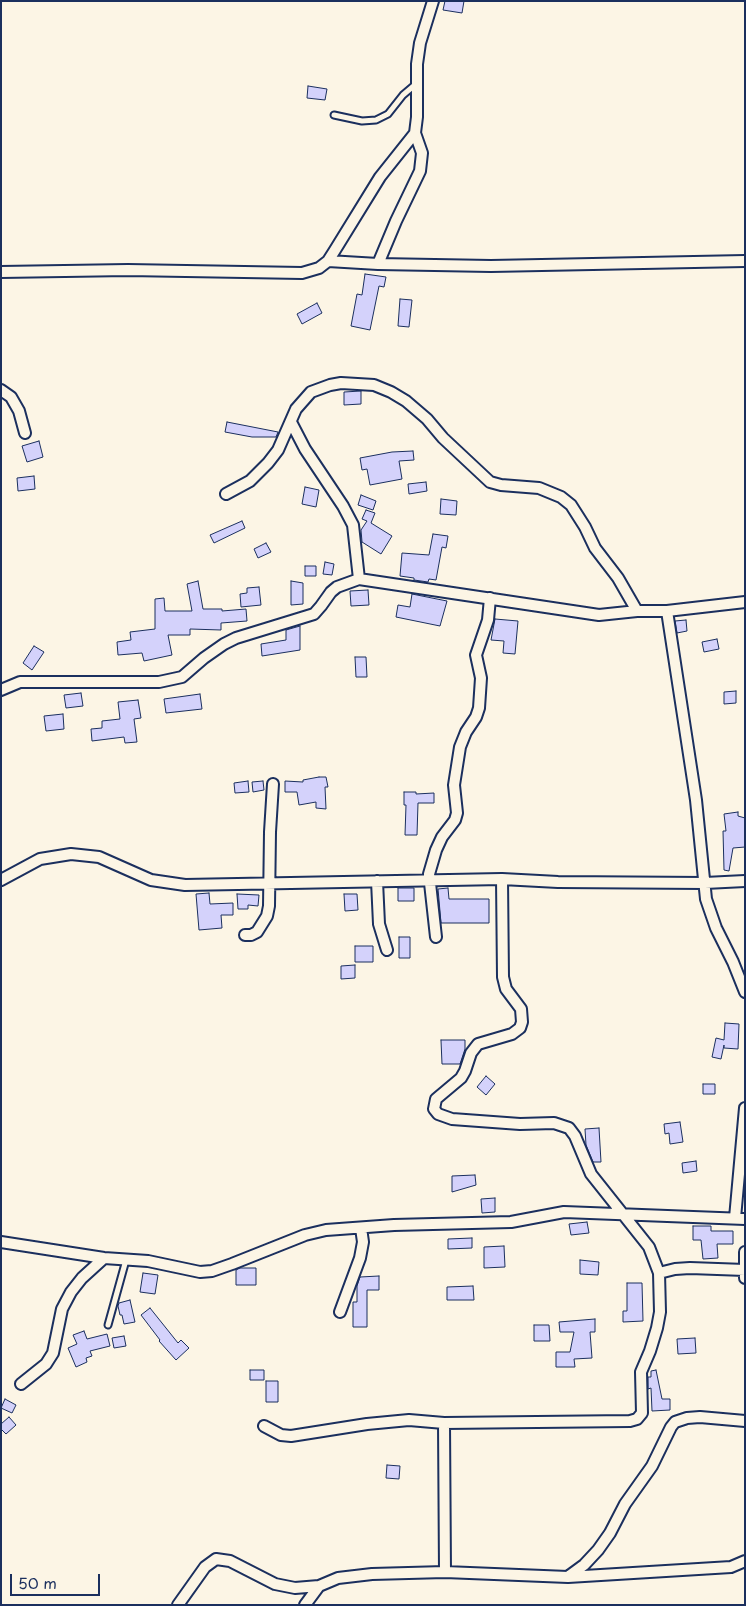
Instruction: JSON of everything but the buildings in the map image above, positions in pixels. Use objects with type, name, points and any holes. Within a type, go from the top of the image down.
[{"type":"street","points":[[378,264],[420,171],[422,153],[415,133],[417,117],[416,83],[420,43],[433,1]]},
{"type":"street","points":[[1,272],[128,270],[302,273],[319,268],[328,260],[380,177],[415,133]]},
{"type":"street","points":[[328,260],[378,264],[491,266],[745,261]]},
{"type":"street","points":[[226,494],[250,481],[262,471],[278,450],[296,409],[311,392],[330,385],[350,383],[374,385],[406,401],[427,419],[443,438],[490,482],[501,485],[540,488],[561,497],[571,505],[585,527],[595,548],[618,578],[637,611]]},
{"type":"street","points":[[1,390],[11,397],[15,404],[25,433]]},
{"type":"street","points":[[291,422],[305,449],[344,506],[352,525],[359,579]]},
{"type":"street","points":[[1,690],[20,682],[158,682],[182,677],[204,658],[236,638],[314,614],[337,587],[359,579],[599,615],[637,611],[667,611],[745,602]]},
{"type":"street","points":[[436,937],[429,881],[436,850],[444,834],[452,825],[457,813],[454,785],[460,747],[479,708],[482,678],[476,655],[488,620],[490,598]]},
{"type":"street","points":[[667,611],[696,800],[710,915],[745,992]]},
{"type":"street","points":[[245,936],[257,932],[267,916],[270,906],[270,832],[273,784]]},
{"type":"street","points":[[1,880],[40,859],[71,854],[99,857],[151,880],[185,885],[502,880],[705,883],[745,881]]},
{"type":"street","points":[[264,1426],[281,1435],[291,1436],[367,1424],[409,1420],[444,1423],[630,1422],[637,1419],[642,1413],[641,1372],[654,1339],[660,1312],[659,1273],[649,1247],[624,1213],[591,1174],[575,1136],[569,1128],[554,1123],[520,1124],[452,1119],[438,1114],[434,1109],[436,1099],[460,1078],[465,1071],[471,1053],[478,1044],[512,1034],[520,1028],[522,1022],[520,1009],[506,989],[503,977],[502,880]]},
{"type":"street","points":[[377,881],[379,924],[387,950]]},
{"type":"street","points":[[1,1242],[104,1258],[148,1261],[200,1272],[232,1264],[306,1235],[326,1230],[394,1225],[512,1222],[564,1212],[740,1219],[745,1108]]},
{"type":"street","points":[[340,1312],[360,1258],[362,1242],[360,1228]]},
{"type":"street","points":[[745,1252],[745,1278]]},
{"type":"street","points":[[21,1384],[46,1364],[53,1353],[62,1309],[71,1292],[82,1278],[104,1258]]},
{"type":"street","points":[[659,1273],[690,1268],[745,1270]]},
{"type":"street","points":[[568,1576],[584,1565],[610,1533],[625,1504],[652,1466],[670,1426],[687,1418],[700,1417],[745,1421]]},
{"type":"street","points":[[444,1423],[444,1572]]},
{"type":"street","points":[[178,1605],[204,1567],[216,1559],[230,1561],[275,1584],[295,1588],[319,1586],[338,1578],[354,1575],[444,1572],[568,1576],[732,1567],[745,1561]]},
{"type":"street","points":[[305,1605],[319,1586]]},
{"type":"lane","points":[[334,116],[362,121],[376,120],[388,114],[403,95],[416,83]]},
{"type":"lane","points":[[108,1325],[127,1260]]}]
